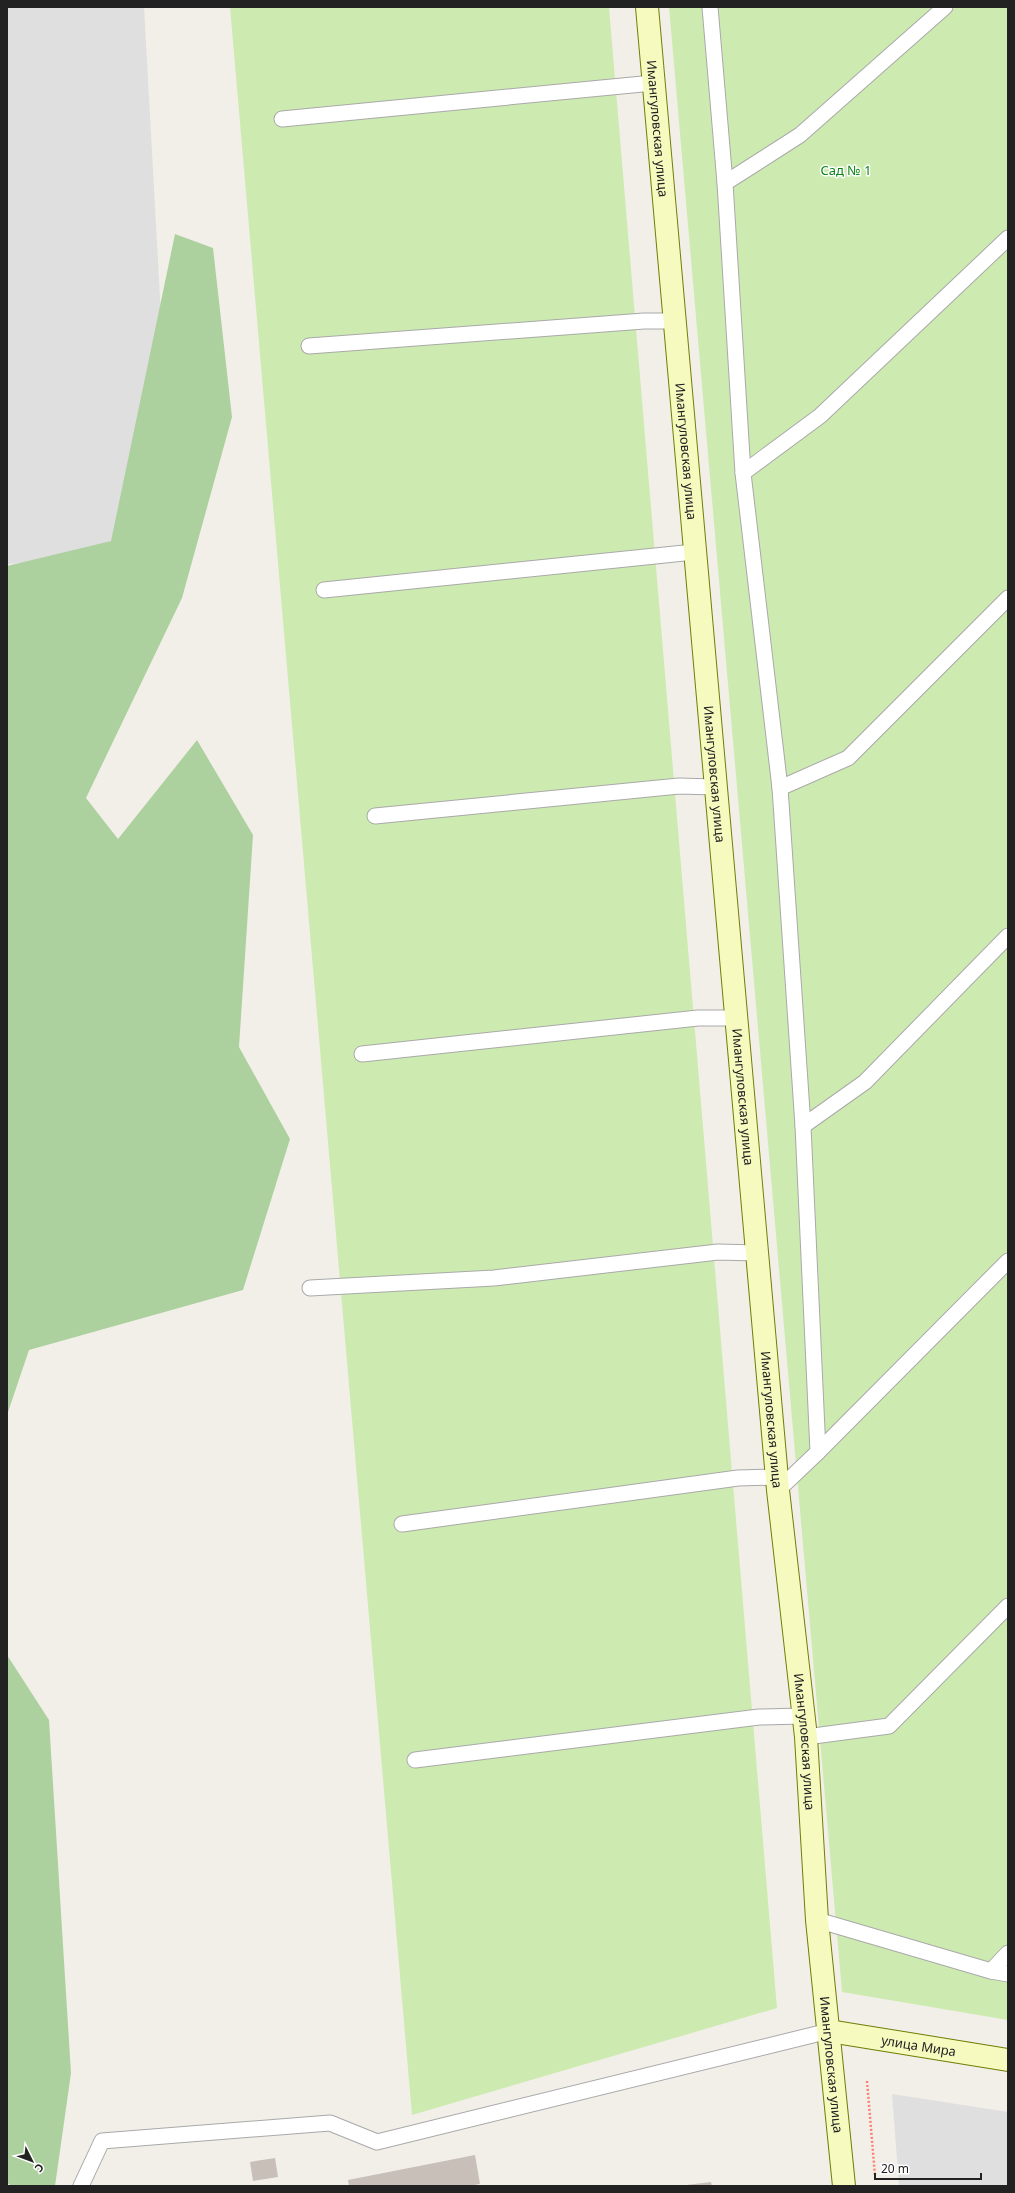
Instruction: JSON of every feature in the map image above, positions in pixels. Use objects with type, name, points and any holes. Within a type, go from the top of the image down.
[{"type":"street","name":"Имангуловская улица","points":[[647,7],[673,321],[777,1483],[804,1726],[818,1920],[844,2186]]},
{"type":"street","name":"улица Мира","points":[[829,2031],[1008,2060]]},
{"type":"lane","points":[[710,7],[725,183],[743,473],[780,788],[803,1126],[818,1452]]},
{"type":"lane","points":[[725,183],[800,135],[945,7]]},
{"type":"lane","points":[[282,119],[653,83]]},
{"type":"lane","points":[[743,473],[820,416],[1008,238]]},
{"type":"lane","points":[[309,346],[644,321],[673,321]]},
{"type":"lane","points":[[324,590],[694,552]]},
{"type":"lane","points":[[780,788],[848,758],[1008,598]]},
{"type":"lane","points":[[375,816],[679,786],[715,787]]},
{"type":"lane","points":[[803,1126],[865,1082],[1008,936]]},
{"type":"lane","points":[[362,1054],[698,1018],[736,1018]]},
{"type":"lane","points":[[310,1288],[494,1278],[718,1252],[757,1253]]},
{"type":"lane","points":[[402,1524],[738,1478],[777,1483],[818,1452],[1008,1262]]},
{"type":"lane","points":[[415,1760],[759,1717],[804,1726],[889,1726],[1008,1606]]},
{"type":"lane","points":[[818,1920],[991,1971],[1008,1974]]},
{"type":"lane","points":[[991,1971],[1008,1953]]},
{"type":"lane","points":[[81,2186],[102,2141],[330,2123],[377,2142],[829,2031]]},
{"type":"path","points":[[867,2082],[876,2178]]},
{"type":"shaded area","points":[[7,7],[144,7],[174,552],[7,564]]},
{"type":"shaded area","points":[[892,2094],[1008,2112],[1008,2186],[899,2186]]},
{"type":"green space","points":[[230,7],[609,7],[777,2008],[412,2115]]},
{"type":"green space","name":"Сад № 1","points":[[669,7],[1008,7],[1008,2020],[842,1992]]},
{"type":"green space","points":[[175,234],[213,248],[232,417],[182,598],[86,798],[118,839],[197,740],[253,835],[239,1047],[290,1139],[243,1290],[29,1350],[7,1415],[7,566],[111,541]]},
{"type":"green space","points":[[7,1655],[49,1720],[71,2073],[55,2186],[12,2186],[7,2183]]},
{"type":"building","points":[[475,2155],[480,2184],[468,2186],[349,2186],[348,2180]]},
{"type":"building","points":[[275,2158],[278,2177],[253,2181],[250,2162]]},
{"type":"building","points":[[711,2182],[712,2186],[686,2186],[686,2185]]}]
